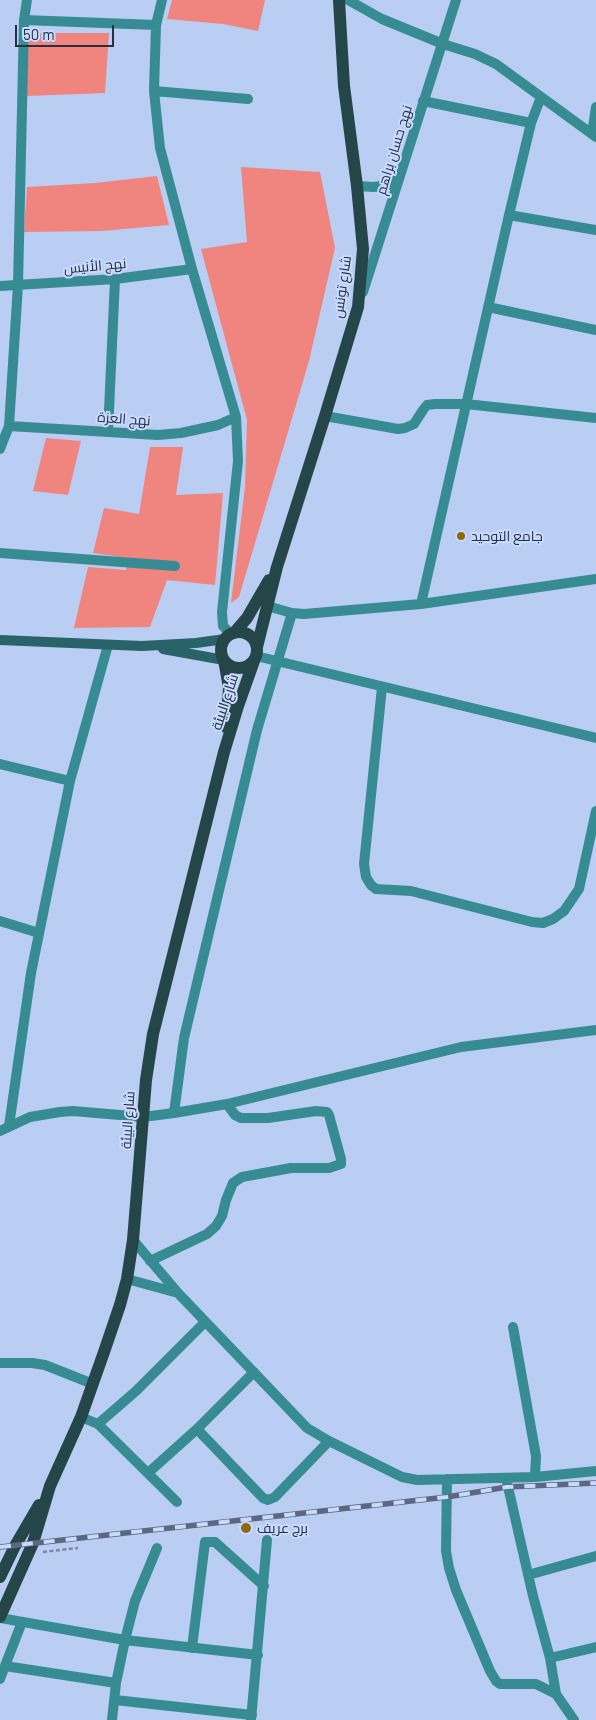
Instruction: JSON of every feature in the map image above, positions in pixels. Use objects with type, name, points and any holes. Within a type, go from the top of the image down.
[{"type":"main road","name":"شارع تونس","points":[[256,655],[276,567],[358,307],[362,249],[357,186],[344,86],[340,0]]},
{"type":"main road","name":"شارع تونس","points":[[230,635],[247,618],[276,567]]},
{"type":"main road","points":[[246,633],[255,642],[256,655],[245,668],[233,668],[224,660],[221,649],[230,635],[246,633]]},
{"type":"main road","name":"شارع البيئة","points":[[0,1577],[15,1546],[50,1486],[81,1417],[117,1314],[127,1279],[133,1240],[143,1116],[153,1034],[224,752],[256,655]]},
{"type":"main road","name":"شارع البيئة","points":[[224,660],[229,688],[224,752]]},
{"type":"main road","name":"شارع البيئة","points":[[0,1617],[33,1543],[50,1486]]},
{"type":"street","points":[[0,449],[9,426],[18,285],[24,20],[27,0]]},
{"type":"street","points":[[0,640],[142,646],[196,643],[230,635],[223,626],[222,612],[238,461],[236,417],[192,269],[160,148],[154,91],[156,25],[162,0]]},
{"type":"street","points":[[348,0],[382,19],[443,44],[475,54],[496,64],[594,136]]},
{"type":"street","name":"نهج حسان براهم","points":[[358,307],[456,0]]},
{"type":"street","points":[[24,20],[156,25]]},
{"type":"street","points":[[154,91],[248,99]]},
{"type":"street","points":[[421,604],[509,215],[531,124],[541,97]]},
{"type":"street","points":[[423,101],[531,124]]},
{"type":"street","points":[[594,136],[596,108]]},
{"type":"street","points":[[357,186],[374,187],[388,185],[401,174]]},
{"type":"street","points":[[509,215],[596,230]]},
{"type":"street","name":"نهج الأنيس","points":[[0,286],[115,279],[192,269]]},
{"type":"street","points":[[108,432],[115,279]]},
{"type":"street","points":[[488,307],[596,330]]},
{"type":"street","points":[[325,416],[398,429],[414,424],[428,405],[466,404],[596,418]]},
{"type":"street","name":"نهج العزة","points":[[9,426],[158,435],[181,433],[218,425],[236,417]]},
{"type":"street","points":[[0,553],[175,566]]},
{"type":"street","points":[[267,606],[292,613],[304,614],[421,604],[596,579]]},
{"type":"street","points":[[174,1113],[184,1038],[257,730],[292,613]]},
{"type":"street","points":[[4,1129],[31,973],[70,781],[108,645]]},
{"type":"street","points":[[142,646],[224,660]]},
{"type":"street","points":[[256,655],[278,662],[596,738]]},
{"type":"street","points":[[382,687],[364,864],[366,877],[371,885],[376,888],[411,891],[532,922],[543,923],[564,911],[579,889],[596,811]]},
{"type":"street","points":[[0,764],[70,781]]},
{"type":"street","points":[[0,921],[39,933]]},
{"type":"street","points":[[4,1129],[30,1117],[60,1112],[143,1116],[174,1113],[226,1104],[461,1047],[596,1030]]},
{"type":"street","points":[[150,1261],[208,1234],[222,1216],[233,1184],[242,1177],[291,1168],[329,1168],[341,1164],[339,1150],[327,1112],[316,1111],[268,1118],[241,1118],[235,1115],[226,1104]]},
{"type":"street","points":[[133,1240],[178,1293],[308,1428],[329,1441],[402,1477],[417,1480],[535,1477],[596,1471]]},
{"type":"street","points":[[127,1279],[178,1293]]},
{"type":"street","points":[[98,1424],[205,1322]]},
{"type":"street","points":[[513,1327],[536,1456],[535,1477]]},
{"type":"street","points":[[0,1363],[45,1365],[93,1384]]},
{"type":"street","points":[[148,1473],[197,1429],[254,1372]]},
{"type":"street","points":[[81,1417],[98,1424],[177,1502]]},
{"type":"street","points":[[197,1429],[263,1498],[268,1500],[275,1497],[329,1441]]},
{"type":"street","points":[[506,1478],[550,1658],[556,1694],[574,1720]]},
{"type":"street","points":[[447,1479],[446,1551],[449,1568],[456,1590],[490,1670],[500,1684],[536,1684],[556,1694]]},
{"type":"street","points":[[115,1700],[251,1718],[267,1540]]},
{"type":"street","points":[[192,1648],[205,1542],[215,1542],[264,1586]]},
{"type":"street","points":[[112,1720],[116,1682],[124,1640],[135,1601],[157,1548]]},
{"type":"street","points":[[528,1574],[596,1556]]},
{"type":"street","points":[[0,1617],[124,1640],[258,1655]]},
{"type":"street","points":[[0,1679],[22,1622]]},
{"type":"street","points":[[550,1658],[596,1647]]},
{"type":"street","points":[[5,1666],[116,1682]]},
{"type":"path","points":[[28,1553],[78,1548]]},
{"type":"shaded area","points":[[172,0],[265,0],[258,31],[223,24],[167,19]]},
{"type":"shaded area","points":[[26,33],[109,33],[105,93],[27,96]]},
{"type":"shaded area","points":[[241,167],[320,172],[335,248],[309,361],[239,597],[231,603],[245,487],[247,420],[201,249],[247,242]]},
{"type":"shaded area","points":[[157,176],[169,225],[102,231],[24,232],[27,187],[95,183]]},
{"type":"shaded area","points":[[46,438],[81,441],[68,495],[33,491]]},
{"type":"shaded area","points":[[150,447],[183,447],[176,495],[223,493],[215,585],[167,580],[150,627],[74,628],[88,567],[126,570],[128,558],[93,553],[104,508],[139,514]]},
{"type":"railway","points":[[0,1547],[447,1497],[507,1487],[596,1483]]},
{"type":"place","name":"جامع التوحيد","points":[[461,536]]},
{"type":"place","name":"برج عريف","points":[[246,1528]]}]
